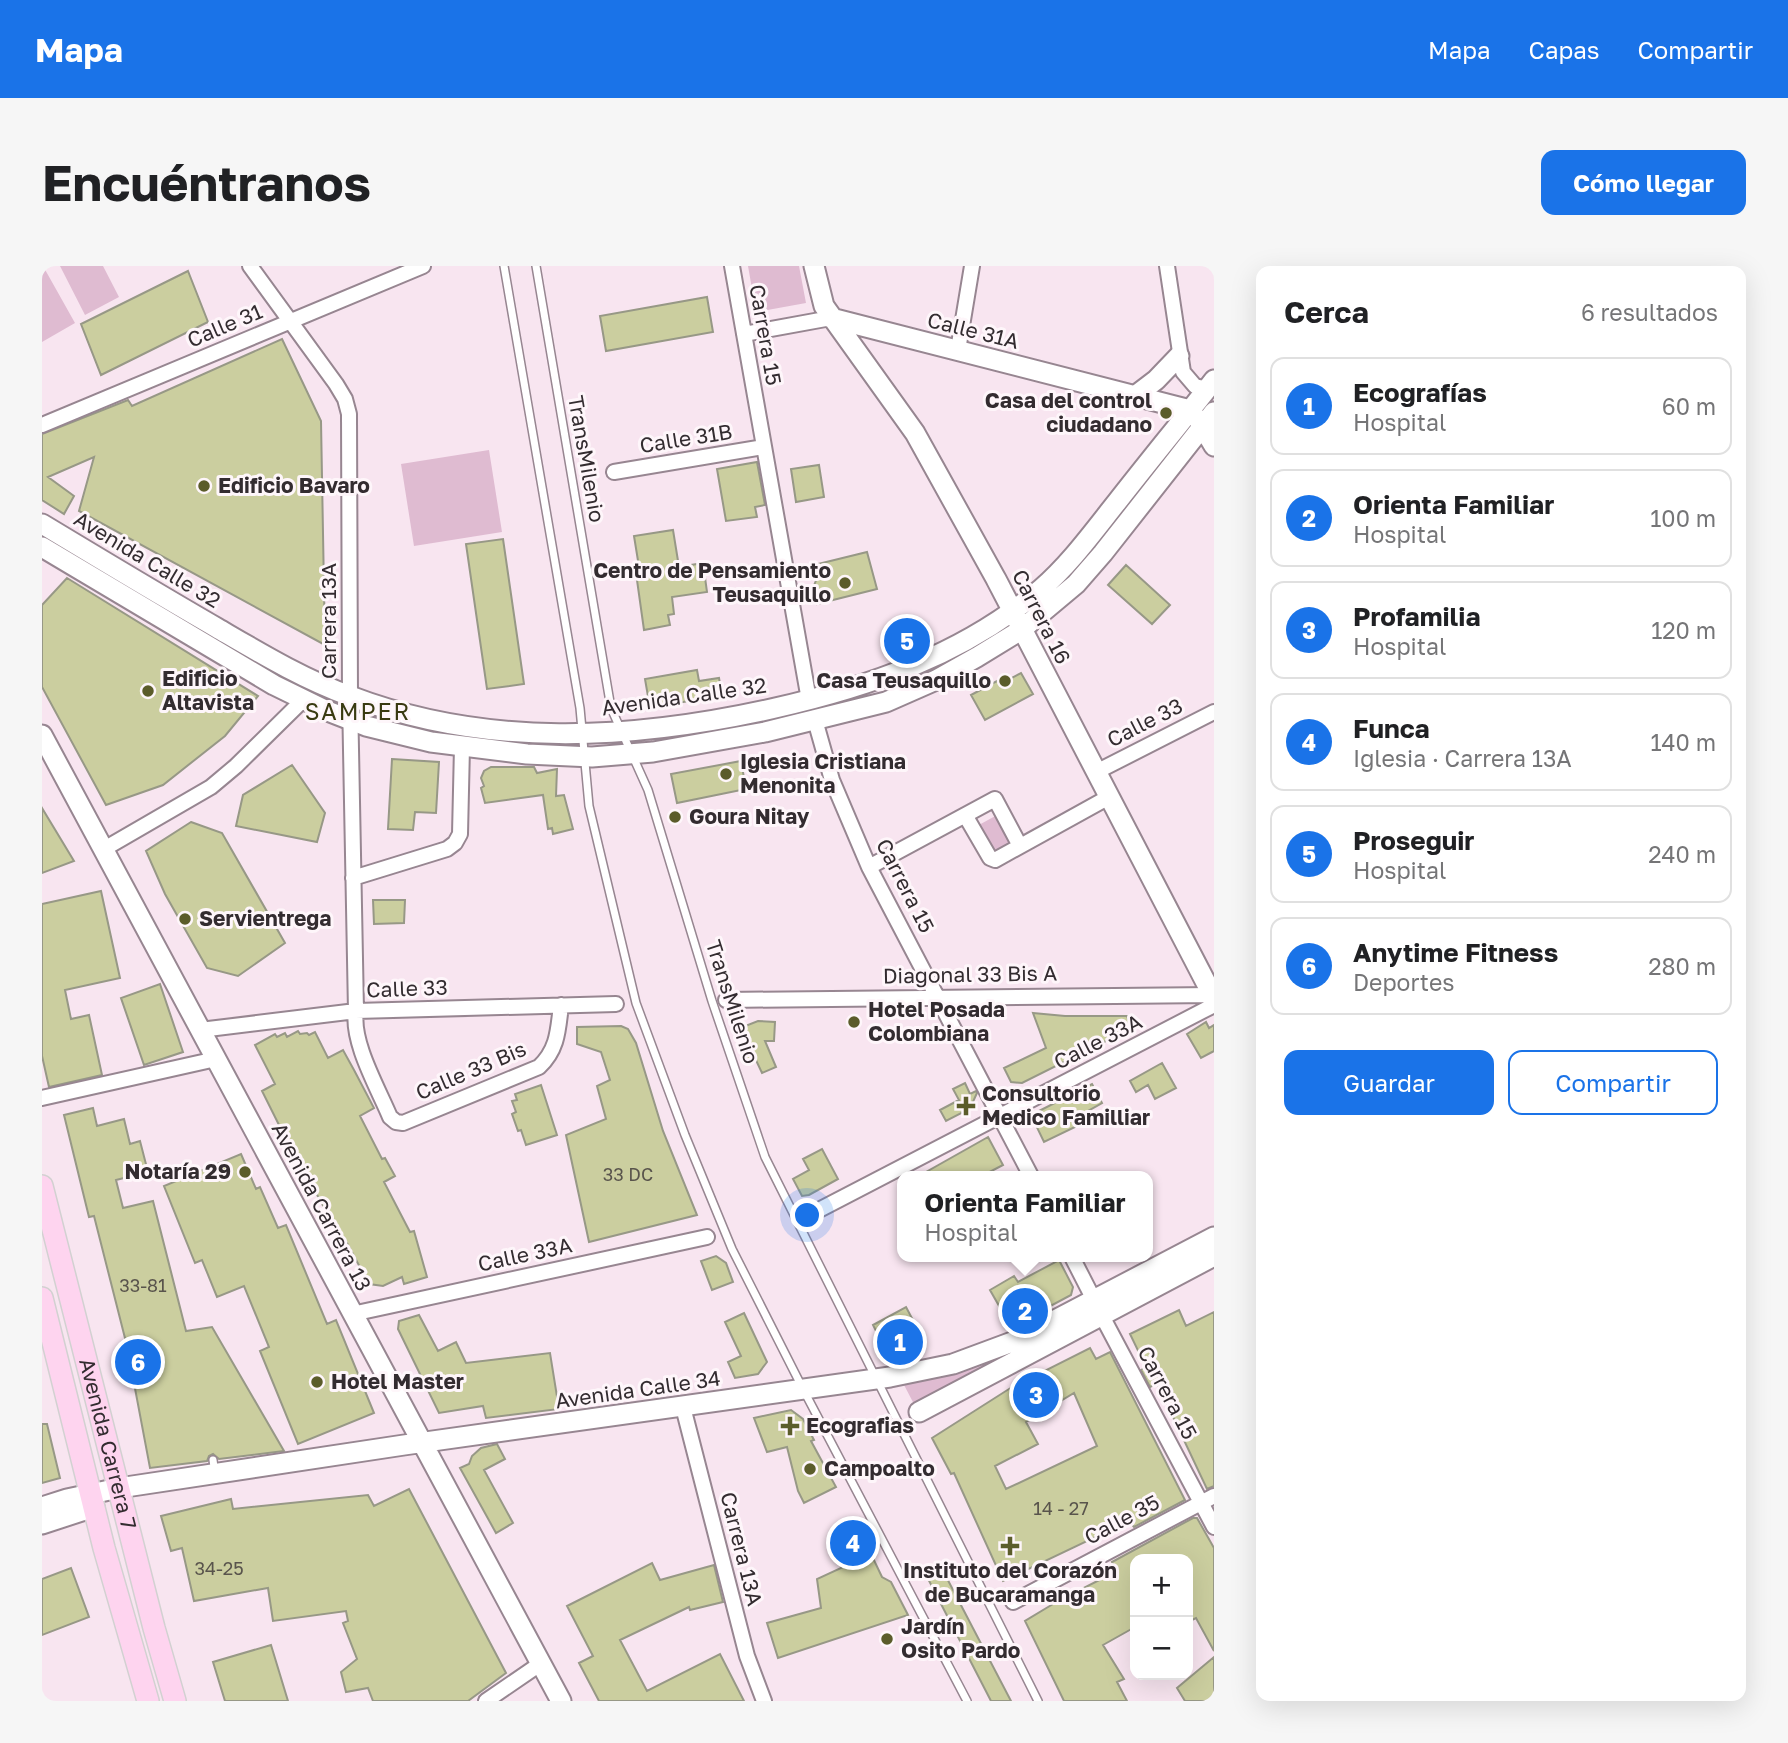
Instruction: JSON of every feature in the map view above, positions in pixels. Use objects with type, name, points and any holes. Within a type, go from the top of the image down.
[{"type":"main road","name":"Carrera 16","points":[[814,266],[821,297],[831,317],[915,433],[1012,611],[1212,992]]},
{"type":"main road","name":"Calle 31A","points":[[831,317],[1190,410]]},
{"type":"main road","points":[[1135,396],[1156,380],[1179,356]]},
{"type":"main road","name":"Avenida Calle 32","points":[[42,524],[285,668],[350,697],[407,714],[505,732],[582,734],[699,723],[809,700],[886,678],[954,647],[1012,611],[1043,587],[1083,545],[1210,384]]},
{"type":"main road","points":[[1190,410],[1209,419],[1214,446]]},
{"type":"main road","name":"Avenida Calle 32","points":[[42,547],[274,685],[351,721],[413,739],[462,747],[584,757],[632,754],[717,742],[815,720],[886,702],[936,680],[1021,630],[1046,611],[1089,570],[1209,419]]},
{"type":"main road","name":"Avenida Carrera 13","points":[[42,734],[561,1701]]},
{"type":"main road","name":"Avenida Carrera 7","points":[[42,1186],[175,1701]]},
{"type":"main road","name":"Avenida Calle 34","points":[[919,1412],[1214,1237]]},
{"type":"main road","name":"Avenida Calle 34","points":[[42,1524],[119,1488],[214,1467],[422,1443],[683,1407],[876,1379],[953,1364],[985,1354],[1098,1308],[1214,1256]]},
{"type":"main road","name":"Avenida Carrera 7","points":[[42,1298],[148,1701]]},
{"type":"main road","name":"Avenida Calle 34","points":[[42,1507],[93,1500]]},
{"type":"street","name":"Carrera 13A","points":[[250,266],[337,384],[349,414],[354,1022],[358,1040],[390,1117],[396,1122]]},
{"type":"street","name":"Calle 31","points":[[42,425],[424,266]]},
{"type":"street","name":"Carrera 15","points":[[732,266],[809,700]]},
{"type":"street","points":[[958,350],[972,266]]},
{"type":"street","points":[[1167,266],[1183,372],[1195,386],[1210,384]]},
{"type":"street","name":"Calle 31A","points":[[744,334],[831,317]]},
{"type":"street","name":"Calle 31B","points":[[614,472],[764,447]]},
{"type":"street","points":[[104,849],[211,787],[303,700]]},
{"type":"street","name":"Calle 33","points":[[1096,772],[1214,712]]},
{"type":"street","name":"Carrera 15","points":[[815,720],[832,780],[869,867],[1028,1171]]},
{"type":"street","points":[[353,878],[447,849],[455,843],[460,834],[462,747]]},
{"type":"street","points":[[965,815],[993,860],[1109,797]]},
{"type":"street","points":[[869,867],[995,799],[1020,846]]},
{"type":"street","name":"Diagonal 33 Bis A","points":[[726,1000],[1212,992]]},
{"type":"street","name":"Calle 33A","points":[[815,1212],[1000,1116],[1212,992]]},
{"type":"street","name":"Calle 33","points":[[200,1030],[356,1012],[616,1004]]},
{"type":"street","name":"Calle 33 Bis","points":[[396,1122],[403,1123],[539,1067],[549,1058],[556,1045],[561,1005]]},
{"type":"street","points":[[42,1098],[216,1059]]},
{"type":"street","name":"Calle 33A","points":[[352,1314],[707,1237]]},
{"type":"street","name":"Carrera 15","points":[[1075,1262],[1098,1308],[1208,1499],[1214,1527]]},
{"type":"street","name":"Carrera 13A","points":[[683,1407],[747,1656],[764,1701]]},
{"type":"street","name":"Calle 35","points":[[1013,1602],[1208,1499]]},
{"type":"street","points":[[486,1701],[540,1664]]},
{"type":"lane","points":[[504,266],[580,708],[589,806],[636,1003],[685,1135],[732,1249],[967,1701]]},
{"type":"lane","name":"TransMilenio","points":[[536,266],[611,708],[649,790],[712,1001],[765,1157],[1038,1701]]},
{"type":"shaded area","points":[[60,266],[103,266],[119,297],[85,315]]},
{"type":"shaded area","points":[[748,266],[799,266],[806,303],[756,312]]},
{"type":"shaded area","points":[[42,267],[75,323],[42,342]]},
{"type":"shaded area","points":[[489,450],[502,532],[414,546],[401,464]]},
{"type":"shaded area","points":[[999,814],[1016,845],[994,858],[977,826]]},
{"type":"shaded area","points":[[1214,1242],[915,1406],[903,1383],[949,1374],[998,1357]]},
{"type":"building","points":[[188,271],[208,322],[101,375],[81,324]]},
{"type":"building","points":[[707,297],[713,332],[606,351],[600,316]]},
{"type":"building","name":"Edificio Bavaro","points":[[282,339],[321,421],[325,645],[79,511],[94,457],[48,477],[74,496],[64,514],[42,500],[42,434],[128,400],[132,406]]},
{"type":"building","points":[[757,462],[765,505],[755,507],[757,517],[726,521],[717,469]]},
{"type":"building","points":[[819,465],[824,497],[796,502],[791,469]]},
{"type":"building","points":[[673,530],[679,567],[703,563],[707,592],[672,597],[674,614],[668,615],[670,625],[644,630],[634,536]]},
{"type":"building","points":[[503,539],[524,684],[487,689],[466,544]]},
{"type":"building","name":"Centro de Pensamiento Teusaquillo","points":[[867,552],[877,589],[817,604],[813,588],[817,578],[814,565]]},
{"type":"building","points":[[1126,565],[1170,605],[1152,624],[1108,585]]},
{"type":"building","name":"Edificio Altavista","points":[[67,578],[258,696],[225,736],[163,785],[106,805],[42,687],[42,605]]},
{"type":"building","points":[[697,670],[699,681],[719,678],[722,695],[650,708],[645,679]]},
{"type":"building","points":[[1021,673],[1033,694],[985,720],[971,695],[1008,675],[1010,679]]},
{"type":"building","points":[[392,759],[439,762],[436,813],[415,812],[413,830],[388,829]]},
{"type":"building","points":[[741,761],[746,789],[677,803],[671,774]]},
{"type":"building","points":[[292,765],[325,813],[317,842],[236,826],[243,795]]},
{"type":"building","points":[[491,767],[534,767],[537,773],[557,769],[556,796],[564,795],[573,829],[553,834],[552,828],[548,829],[543,795],[485,803],[481,778],[484,771]]},
{"type":"building","points":[[42,808],[74,861],[42,873]]},
{"type":"building","points":[[191,822],[222,833],[285,943],[238,976],[207,968],[165,894],[146,851]]},
{"type":"building","points":[[101,891],[120,978],[65,990],[71,1019],[89,1015],[102,1075],[49,1087],[42,1056],[42,904]]},
{"type":"building","points":[[373,900],[405,900],[404,923],[374,924]]},
{"type":"building","points":[[160,984],[183,1052],[144,1065],[121,998]]},
{"type":"building","points":[[1033,1013],[1127,1016],[1132,1028],[1022,1083],[1011,1082],[1004,1068],[1046,1048]]},
{"type":"building","points":[[758,1021],[775,1022],[774,1041],[765,1041],[776,1067],[762,1073],[755,1058],[747,1061],[735,1030]]},
{"type":"building","points":[[1206,1022],[1209,1028],[1214,1025],[1214,1051],[1201,1058],[1187,1034]]},
{"type":"building","points":[[621,1026],[628,1029],[636,1043],[663,1131],[697,1215],[589,1242],[566,1135],[606,1119],[597,1086],[610,1080],[601,1052],[577,1044],[577,1027]]},
{"type":"building","points":[[298,1031],[300,1034],[309,1035],[315,1032],[328,1058],[343,1050],[374,1108],[360,1116],[382,1159],[385,1158],[395,1176],[384,1182],[410,1232],[414,1231],[427,1277],[404,1284],[402,1277],[383,1286],[369,1284],[281,1129],[262,1091],[275,1084],[255,1045],[275,1034],[277,1037],[285,1033],[287,1037]]},
{"type":"building","points":[[1162,1063],[1176,1088],[1155,1099],[1148,1085],[1136,1092],[1130,1081]]},
{"type":"building","points":[[965,1083],[970,1094],[976,1091],[977,1093],[967,1115],[965,1111],[946,1121],[940,1110],[959,1100],[953,1089]]},
{"type":"building","points":[[1092,1084],[1102,1103],[1072,1120],[1075,1127],[1044,1142],[1031,1115]]},
{"type":"building","points":[[541,1085],[557,1135],[526,1145],[512,1114],[516,1112],[512,1101],[517,1100],[515,1094]]},
{"type":"building","points":[[93,1108],[97,1126],[124,1119],[130,1144],[140,1141],[148,1172],[116,1180],[123,1208],[153,1201],[186,1331],[212,1327],[284,1451],[219,1459],[213,1454],[207,1461],[150,1468],[127,1346],[94,1216],[89,1217],[64,1115]]},
{"type":"building","points":[[988,1137],[1003,1165],[992,1171],[928,1171]]},
{"type":"building","points":[[822,1149],[838,1179],[802,1196],[793,1179],[809,1170],[803,1159]]},
{"type":"building","points":[[241,1154],[256,1189],[260,1187],[278,1228],[286,1225],[327,1324],[336,1320],[374,1413],[298,1444],[260,1351],[269,1347],[244,1286],[217,1297],[202,1260],[195,1263],[164,1186]]},
{"type":"building","points":[[716,1256],[726,1263],[733,1282],[712,1290],[701,1261]]},
{"type":"building","points":[[1060,1262],[1073,1287],[1071,1295],[1011,1327],[990,1290],[1014,1276],[1018,1282]]},
{"type":"building","points":[[906,1307],[924,1341],[904,1352],[895,1336],[882,1343],[873,1325]]},
{"type":"building","points":[[1179,1310],[1186,1326],[1214,1312],[1214,1486],[1207,1489],[1157,1383],[1150,1387],[1141,1370],[1146,1367],[1130,1334]]},
{"type":"building","points":[[744,1313],[767,1362],[758,1374],[735,1378],[728,1362],[741,1356],[725,1322]]},
{"type":"building","points":[[419,1315],[438,1351],[456,1342],[466,1363],[550,1353],[559,1409],[486,1418],[483,1406],[439,1413],[398,1329],[399,1321]]},
{"type":"building","points":[[1090,1348],[1096,1359],[1110,1352],[1185,1500],[1134,1527],[1129,1521],[1003,1581],[954,1473],[951,1474],[932,1438],[1009,1389]],"holes":[[[1074,1393],[1097,1446],[1006,1489],[995,1466],[1038,1444],[1026,1422]]]},
{"type":"building","points":[[791,1410],[803,1419],[814,1440],[811,1441],[836,1487],[804,1503],[798,1491],[787,1447],[767,1452],[754,1418]]},
{"type":"building","points":[[42,1424],[47,1424],[60,1478],[42,1483]]},
{"type":"building","points":[[497,1444],[505,1459],[484,1470],[513,1523],[496,1533],[460,1468],[469,1464],[472,1456],[481,1448]]},
{"type":"building","points":[[409,1489],[506,1673],[468,1701],[373,1701],[368,1688],[346,1692],[341,1672],[357,1659],[343,1623],[348,1621],[346,1611],[273,1621],[268,1588],[194,1601],[182,1548],[171,1551],[161,1516],[231,1499],[233,1509],[368,1495],[374,1506]]},
{"type":"building","points":[[1197,1518],[1214,1548],[1214,1651],[1196,1618],[1193,1620],[1193,1554],[1130,1554],[1130,1630],[1103,1645],[1124,1679],[1117,1682],[1127,1701],[1064,1701],[1025,1621],[1117,1571],[1112,1562]]},
{"type":"building","points":[[871,1554],[882,1577],[891,1582],[908,1615],[778,1658],[767,1623],[821,1608],[817,1579]]},
{"type":"building","points":[[652,1563],[660,1580],[714,1565],[723,1602],[690,1610],[689,1607],[620,1640],[647,1691],[720,1654],[744,1701],[599,1701],[579,1663],[593,1656],[567,1606]]},
{"type":"building","points":[[940,1565],[1011,1701],[991,1701],[925,1573]]},
{"type":"building","points":[[71,1568],[89,1617],[42,1635],[42,1579]]},
{"type":"building","points":[[271,1645],[288,1701],[225,1701],[213,1662]]},
{"type":"building","points":[[1214,1657],[1214,1701],[1185,1701],[1177,1688],[1187,1680],[1193,1680],[1193,1675]]},
{"type":"place","name":"Casa del control ciudadano","points":[[1166,413]]},
{"type":"place","name":"Edificio Bavaro","points":[[204,486]]},
{"type":"place","name":"Centro de Pensamiento Teusaquillo","points":[[845,583]]},
{"type":"place","name":"Proseguir","points":[[907,641]]},
{"type":"place","name":"Casa Teusaquillo","points":[[1005,681]]},
{"type":"place","name":"Edificio Altavista","points":[[148,691]]},
{"type":"place","name":"Iglesia Cristiana Menonita","points":[[726,774]]},
{"type":"place","name":"Goura Nitay","points":[[675,817]]},
{"type":"place","name":"Servientrega","points":[[185,919]]},
{"type":"place","name":"Hotel Posada Colombiana","points":[[854,1022]]},
{"type":"place","name":"Consultorio Medico Familliar","points":[[966,1106]]},
{"type":"place","name":"Notaría 29","points":[[245,1172]]},
{"type":"place","name":"Orienta Familiar","points":[[1025,1311]]},
{"type":"place","name":"Ecografías","points":[[900,1342]]},
{"type":"place","name":"Anytime Fitness","points":[[138,1362]]},
{"type":"place","name":"Hotel Master","points":[[317,1382]]},
{"type":"place","name":"Profamilia","points":[[1036,1395]]},
{"type":"place","name":"Ecografias","points":[[790,1426]]},
{"type":"place","name":"Campoalto","points":[[810,1469]]},
{"type":"place","name":"Funca","points":[[853,1543]]},
{"type":"place","name":"Instituto del Corazón de Bucaramanga","points":[[1010,1546]]},
{"type":"place","name":"Jardín Osito Pardo","points":[[887,1639]]},
{"type":"district","name":"SAMPER","points":[[358,712]]}]
